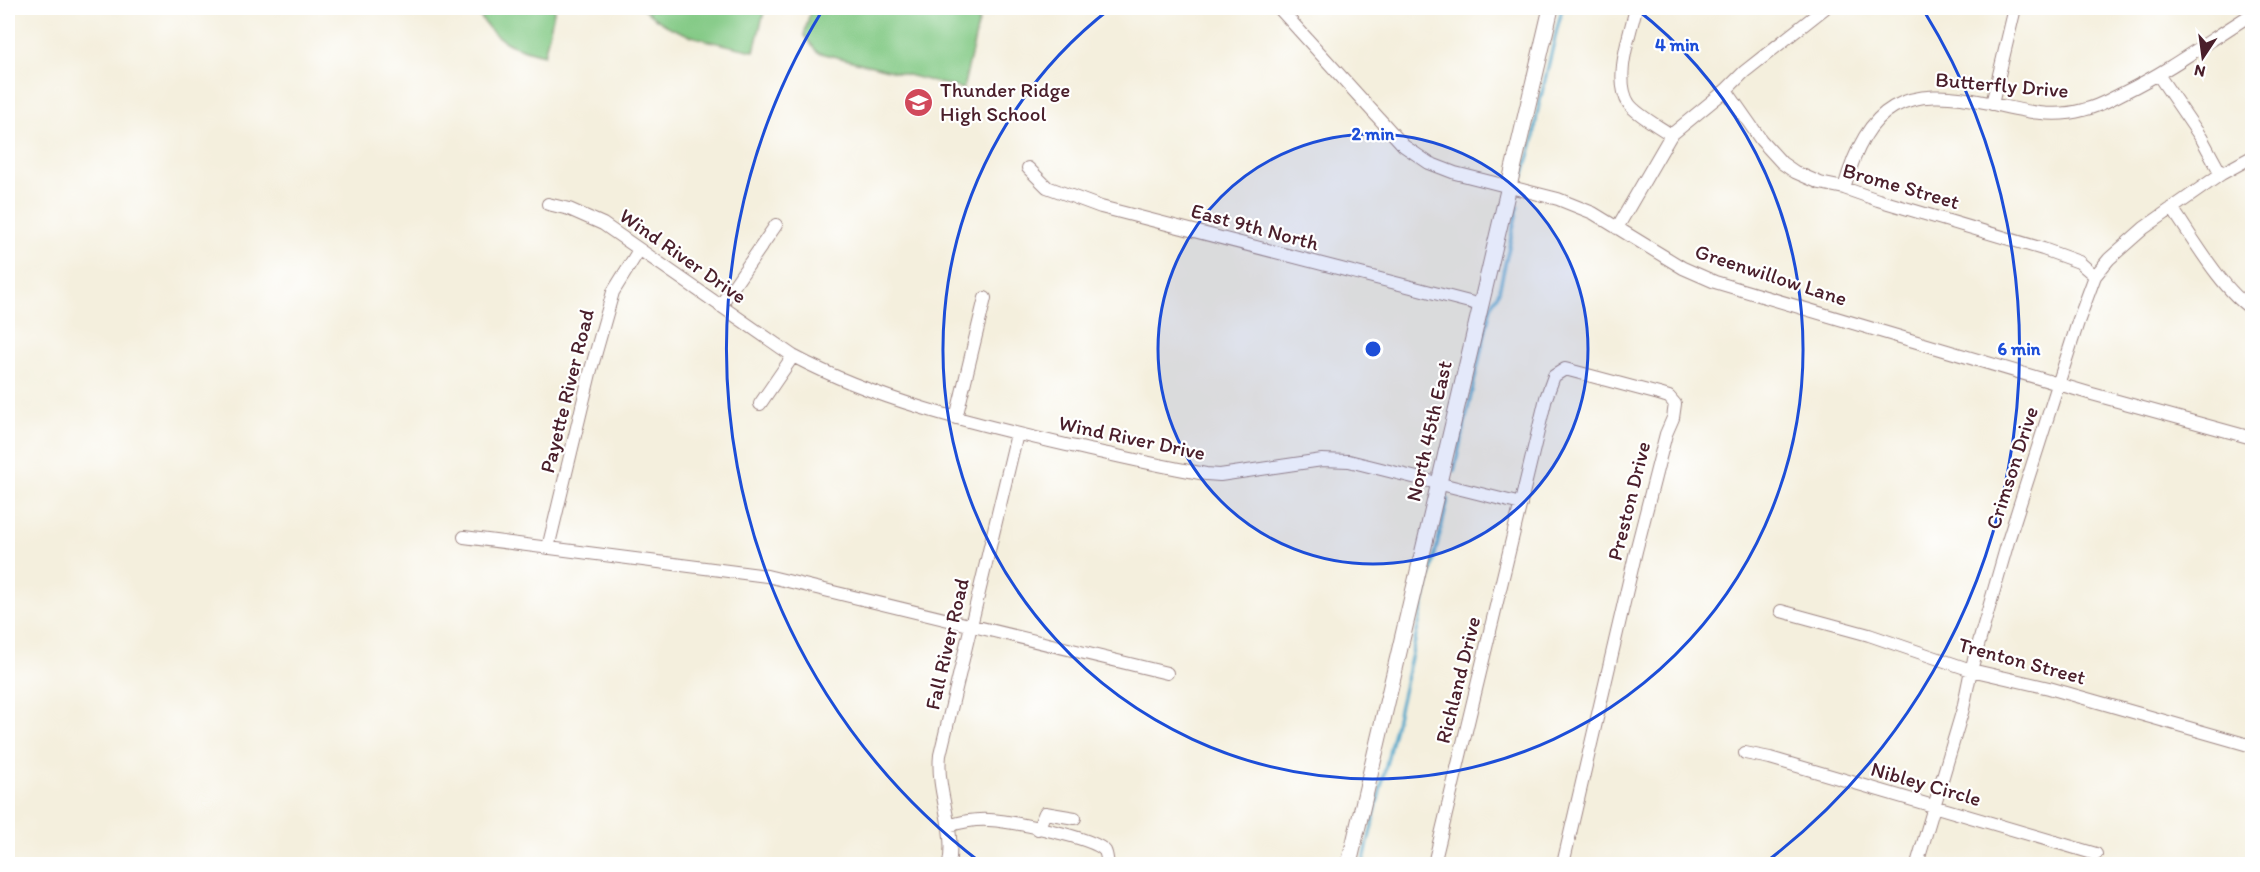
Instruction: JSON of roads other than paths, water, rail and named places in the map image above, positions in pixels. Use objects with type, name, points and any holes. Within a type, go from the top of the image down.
[{"type":"main road","name":"North 45th East","points":[[1349,864],[1551,8]]},
{"type":"street","name":"Greenwillow Lane","points":[[1278,8],[1404,146],[1429,163],[1455,173],[1558,199],[1593,213],[1683,268],[1715,282],[2253,438]]},
{"type":"street","points":[[1636,8],[1624,57],[1622,82],[1625,96],[1630,106],[1671,135]]},
{"type":"street","points":[[1617,228],[1671,135],[1726,90],[1744,72],[1825,8]]},
{"type":"street","points":[[1992,104],[2015,8]]},
{"type":"street","name":"Butterfly Drive","points":[[1844,188],[1857,149],[1867,132],[1891,107],[1905,100],[1948,96],[2015,110],[2054,114],[2080,111],[2095,107],[2159,76],[2253,14]]},
{"type":"street","points":[[2159,76],[2202,139],[2221,174]]},
{"type":"street","name":"Brome Street","points":[[1726,90],[1761,140],[1782,163],[1795,171],[1820,183],[1844,188],[2043,249],[2079,262],[2095,276]]},
{"type":"street","name":"Crimson Drive","points":[[1917,864],[1963,709],[1971,670],[2009,538],[2095,276],[2109,259],[2144,228],[2221,174],[2253,157]]},
{"type":"street","name":"East 9th North","points":[[1028,168],[1047,187],[1101,207],[1481,304]]},
{"type":"street","name":"Wind River Drive","points":[[548,204],[587,216],[793,356],[824,372],[956,418],[1017,434],[1206,474],[1322,460],[1340,460],[1391,470],[1521,504]]},
{"type":"street","points":[[2172,208],[2224,280],[2244,304],[2253,309]]},
{"type":"street","points":[[720,306],[776,225]]},
{"type":"street","name":"Payette River Road","points":[[548,548],[590,372],[613,292],[639,250]]},
{"type":"street","points":[[956,418],[985,298]]},
{"type":"street","points":[[760,404],[793,356]]},
{"type":"street","name":"Preston Drive","points":[[1521,504],[1546,398],[1554,376],[1565,369],[1669,397],[1675,404],[1636,551],[1563,864]]},
{"type":"street","name":"Fall River Road","points":[[949,864],[948,826],[940,781],[940,755],[1017,434]]},
{"type":"street","name":"Richland Drive","points":[[1434,864],[1521,504]]},
{"type":"street","points":[[464,537],[767,576],[1167,673]]},
{"type":"street","name":"Trenton Street","points":[[1781,611],[1869,635],[1971,670],[2049,688],[2253,746]]},
{"type":"street","name":"Nibley Circle","points":[[1745,753],[1770,758],[2096,854]]},
{"type":"street","points":[[1038,829],[1045,813],[1075,818]]},
{"type":"street","points":[[948,826],[962,822],[987,820],[1038,829],[1095,843],[1106,852],[1108,864]]},
{"type":"waterway","points":[[1523,177],[1534,138],[1537,114],[1562,8]]},
{"type":"waterway","points":[[1454,471],[1491,307],[1499,291],[1518,207]]},
{"type":"waterway","points":[[1363,864],[1448,499]]},
{"type":"place","name":"Thunder Ridge High School","points":[[919,102]]}]
